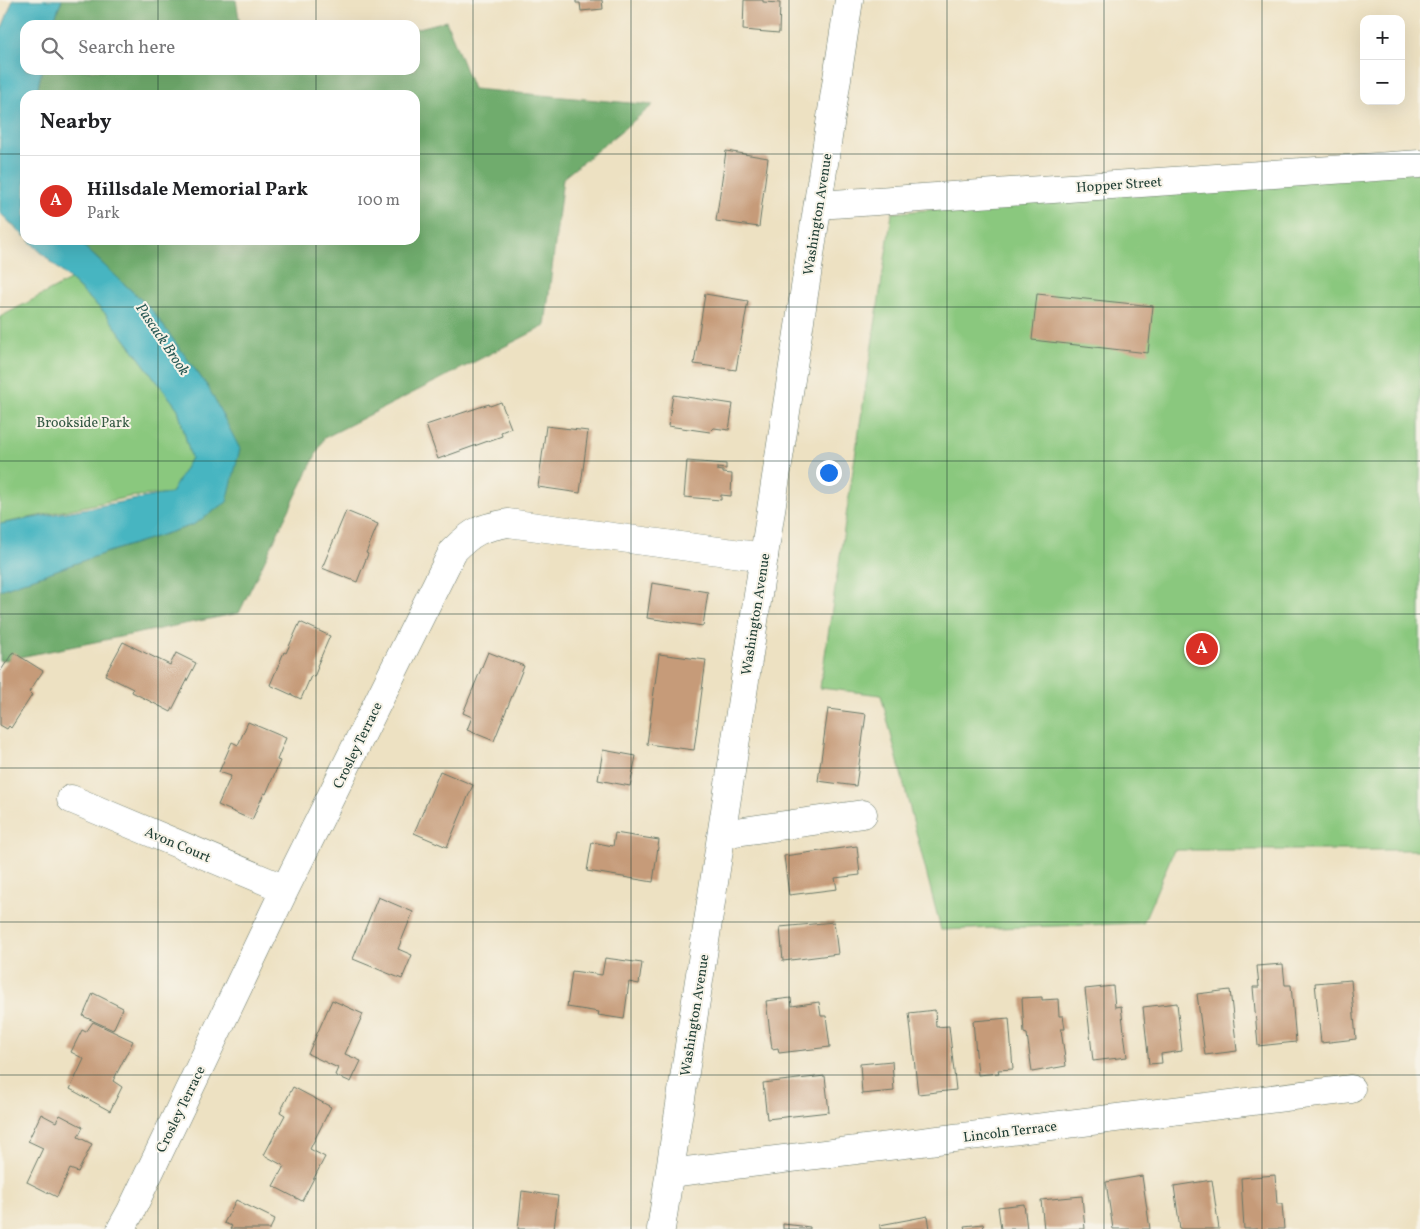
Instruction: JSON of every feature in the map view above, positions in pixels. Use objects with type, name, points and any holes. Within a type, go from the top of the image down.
[{"type":"street","name":"Washington Avenue","points":[[661,1229],[849,0]]},
{"type":"street","name":"Hopper Street","points":[[818,205],[1420,164]]},
{"type":"street","name":"Crosley Terrace","points":[[121,1229],[285,889],[453,551],[468,536],[486,527],[508,522],[764,557]]},
{"type":"street","name":"Avon Court","points":[[71,799],[285,889]]},
{"type":"street","points":[[722,834],[863,814]]},
{"type":"street","name":"Lincoln Terrace","points":[[670,1173],[1351,1089]]},
{"type":"green space","points":[[62,0],[236,0],[239,20],[54,20]]},
{"type":"green space","points":[[446,21],[473,89],[653,105],[563,178],[545,326],[324,438],[239,613],[0,661],[0,590],[105,553],[193,525],[208,387],[151,309],[82,245],[420,245],[420,90],[37,90],[41,75],[420,75],[420,28]]},
{"type":"green space","points":[[1420,167],[1420,850],[1174,850],[1143,923],[941,930],[881,695],[820,688],[892,213]]},
{"type":"green space","name":"Brookside Park","points":[[70,280],[105,313],[178,409],[191,458],[171,493],[129,497],[0,524],[0,317]]},
{"type":"water","points":[[13,0],[62,0],[54,20],[20,20],[20,75],[41,75],[37,90],[20,90],[20,232],[0,213],[0,33]]},
{"type":"water","name":"Pascack Brook","points":[[33,245],[82,245],[151,309],[208,387],[240,449],[227,502],[193,525],[105,553],[0,590],[0,524],[171,493],[191,458],[178,409],[105,313]]},
{"type":"building","points":[[576,0],[602,0],[603,9],[581,11],[580,3],[576,3]]},
{"type":"building","points":[[744,0],[763,0],[763,2],[780,3],[779,33],[743,30]]},
{"type":"building","points":[[726,151],[768,158],[759,227],[716,221]]},
{"type":"building","points":[[705,294],[748,301],[736,370],[694,364]]},
{"type":"building","points":[[1037,294],[1153,306],[1148,353],[1032,340]]},
{"type":"building","points":[[673,395],[733,404],[729,430],[714,428],[710,432],[668,426]]},
{"type":"building","points":[[501,402],[511,428],[501,432],[502,436],[438,459],[426,425],[489,404],[490,406]]},
{"type":"building","points":[[546,426],[588,431],[580,493],[538,487]]},
{"type":"building","points":[[687,461],[726,464],[726,469],[717,468],[717,470],[732,474],[731,496],[721,495],[721,500],[684,497]]},
{"type":"building","points":[[346,511],[378,524],[357,582],[322,568]]},
{"type":"building","points":[[652,583],[708,592],[703,626],[647,618]]},
{"type":"building","points":[[300,622],[330,636],[314,677],[311,676],[301,699],[270,685],[284,652],[286,653]]},
{"type":"building","points":[[123,642],[170,665],[176,653],[196,663],[171,712],[132,692],[133,689],[105,675]]},
{"type":"building","points":[[13,652],[43,671],[29,692],[32,695],[11,728],[9,726],[7,729],[0,725],[0,672]]},
{"type":"building","points":[[488,652],[524,666],[494,741],[467,730],[472,717],[463,713]]},
{"type":"building","points":[[659,654],[706,660],[694,750],[647,744]]},
{"type":"building","points":[[828,709],[866,714],[856,786],[818,781]]},
{"type":"building","points":[[248,722],[286,738],[277,760],[280,761],[266,794],[264,793],[252,820],[218,805],[231,776],[219,772],[232,742],[238,745]]},
{"type":"building","points":[[603,750],[636,756],[630,786],[598,780]]},
{"type":"building","points":[[440,771],[473,785],[447,847],[414,833]]},
{"type":"building","points":[[615,833],[659,840],[653,882],[587,871],[592,842],[613,846]]},
{"type":"building","points":[[857,846],[860,875],[835,878],[837,889],[789,895],[784,856]]},
{"type":"building","points":[[378,897],[413,912],[398,949],[412,955],[402,979],[353,959]]},
{"type":"building","points":[[834,922],[838,954],[783,961],[780,927]]},
{"type":"building","points":[[605,958],[642,963],[639,984],[629,982],[624,1019],[598,1015],[599,1012],[567,1007],[572,971],[602,975]]},
{"type":"building","points":[[1283,964],[1285,985],[1291,985],[1296,1042],[1258,1046],[1253,987],[1259,987],[1257,966]]},
{"type":"building","points":[[1351,980],[1356,1039],[1321,1043],[1315,983]]},
{"type":"building","points":[[1113,986],[1115,1007],[1121,1006],[1127,1057],[1093,1061],[1085,989]]},
{"type":"building","points":[[1230,990],[1237,1051],[1205,1055],[1197,994]]},
{"type":"building","points":[[93,993],[123,1008],[113,1030],[83,1016]]},
{"type":"building","points":[[1042,997],[1042,1000],[1058,999],[1059,1016],[1063,1016],[1065,1029],[1061,1029],[1066,1066],[1032,1072],[1027,1034],[1024,1033],[1022,998]]},
{"type":"building","points":[[791,998],[792,1006],[819,1002],[821,1016],[826,1016],[830,1047],[779,1053],[778,1048],[772,1049],[766,1001]]},
{"type":"building","points":[[332,1000],[363,1014],[345,1054],[361,1061],[351,1082],[335,1075],[338,1068],[308,1054]]},
{"type":"building","points":[[1177,1003],[1182,1051],[1161,1054],[1162,1063],[1149,1064],[1143,1007]]},
{"type":"building","points":[[935,1010],[936,1027],[949,1026],[956,1090],[918,1094],[909,1013]]},
{"type":"building","points":[[1009,1018],[1013,1069],[998,1070],[999,1073],[978,1075],[973,1021]]},
{"type":"building","points":[[93,1022],[133,1041],[113,1081],[122,1087],[110,1111],[70,1089],[84,1059],[71,1052],[82,1030],[86,1032]]},
{"type":"building","points":[[892,1061],[894,1091],[862,1094],[860,1064]]},
{"type":"building","points":[[825,1076],[829,1112],[767,1119],[763,1083]]},
{"type":"building","points":[[293,1087],[331,1107],[310,1149],[325,1157],[302,1201],[273,1186],[284,1166],[264,1155],[285,1115],[280,1112]]},
{"type":"building","points":[[41,1114],[56,1122],[60,1115],[83,1127],[78,1137],[92,1144],[78,1172],[70,1169],[57,1197],[27,1182],[43,1148],[28,1141]]},
{"type":"building","points":[[1275,1175],[1277,1204],[1282,1204],[1284,1229],[1244,1229],[1241,1178]]},
{"type":"building","points":[[1142,1176],[1150,1229],[1113,1229],[1106,1182]]},
{"type":"building","points":[[1212,1180],[1219,1229],[1180,1229],[1174,1186]]},
{"type":"building","points":[[522,1191],[558,1196],[554,1229],[518,1229]]},
{"type":"building","points":[[1082,1196],[1085,1229],[1044,1229],[1041,1200]]},
{"type":"building","points":[[236,1200],[275,1219],[270,1229],[230,1229],[232,1226],[224,1223]]},
{"type":"building","points":[[1024,1204],[1027,1229],[1001,1229],[998,1207]]},
{"type":"building","points":[[928,1216],[930,1229],[880,1229],[880,1225]]},
{"type":"building","points":[[783,1224],[810,1227],[810,1229],[783,1229]]},
{"type":"building","points":[[983,1224],[984,1229],[965,1229],[964,1226]]},
{"type":"place","name":"Hillsdale Memorial Park","points":[[1202,649]]}]
